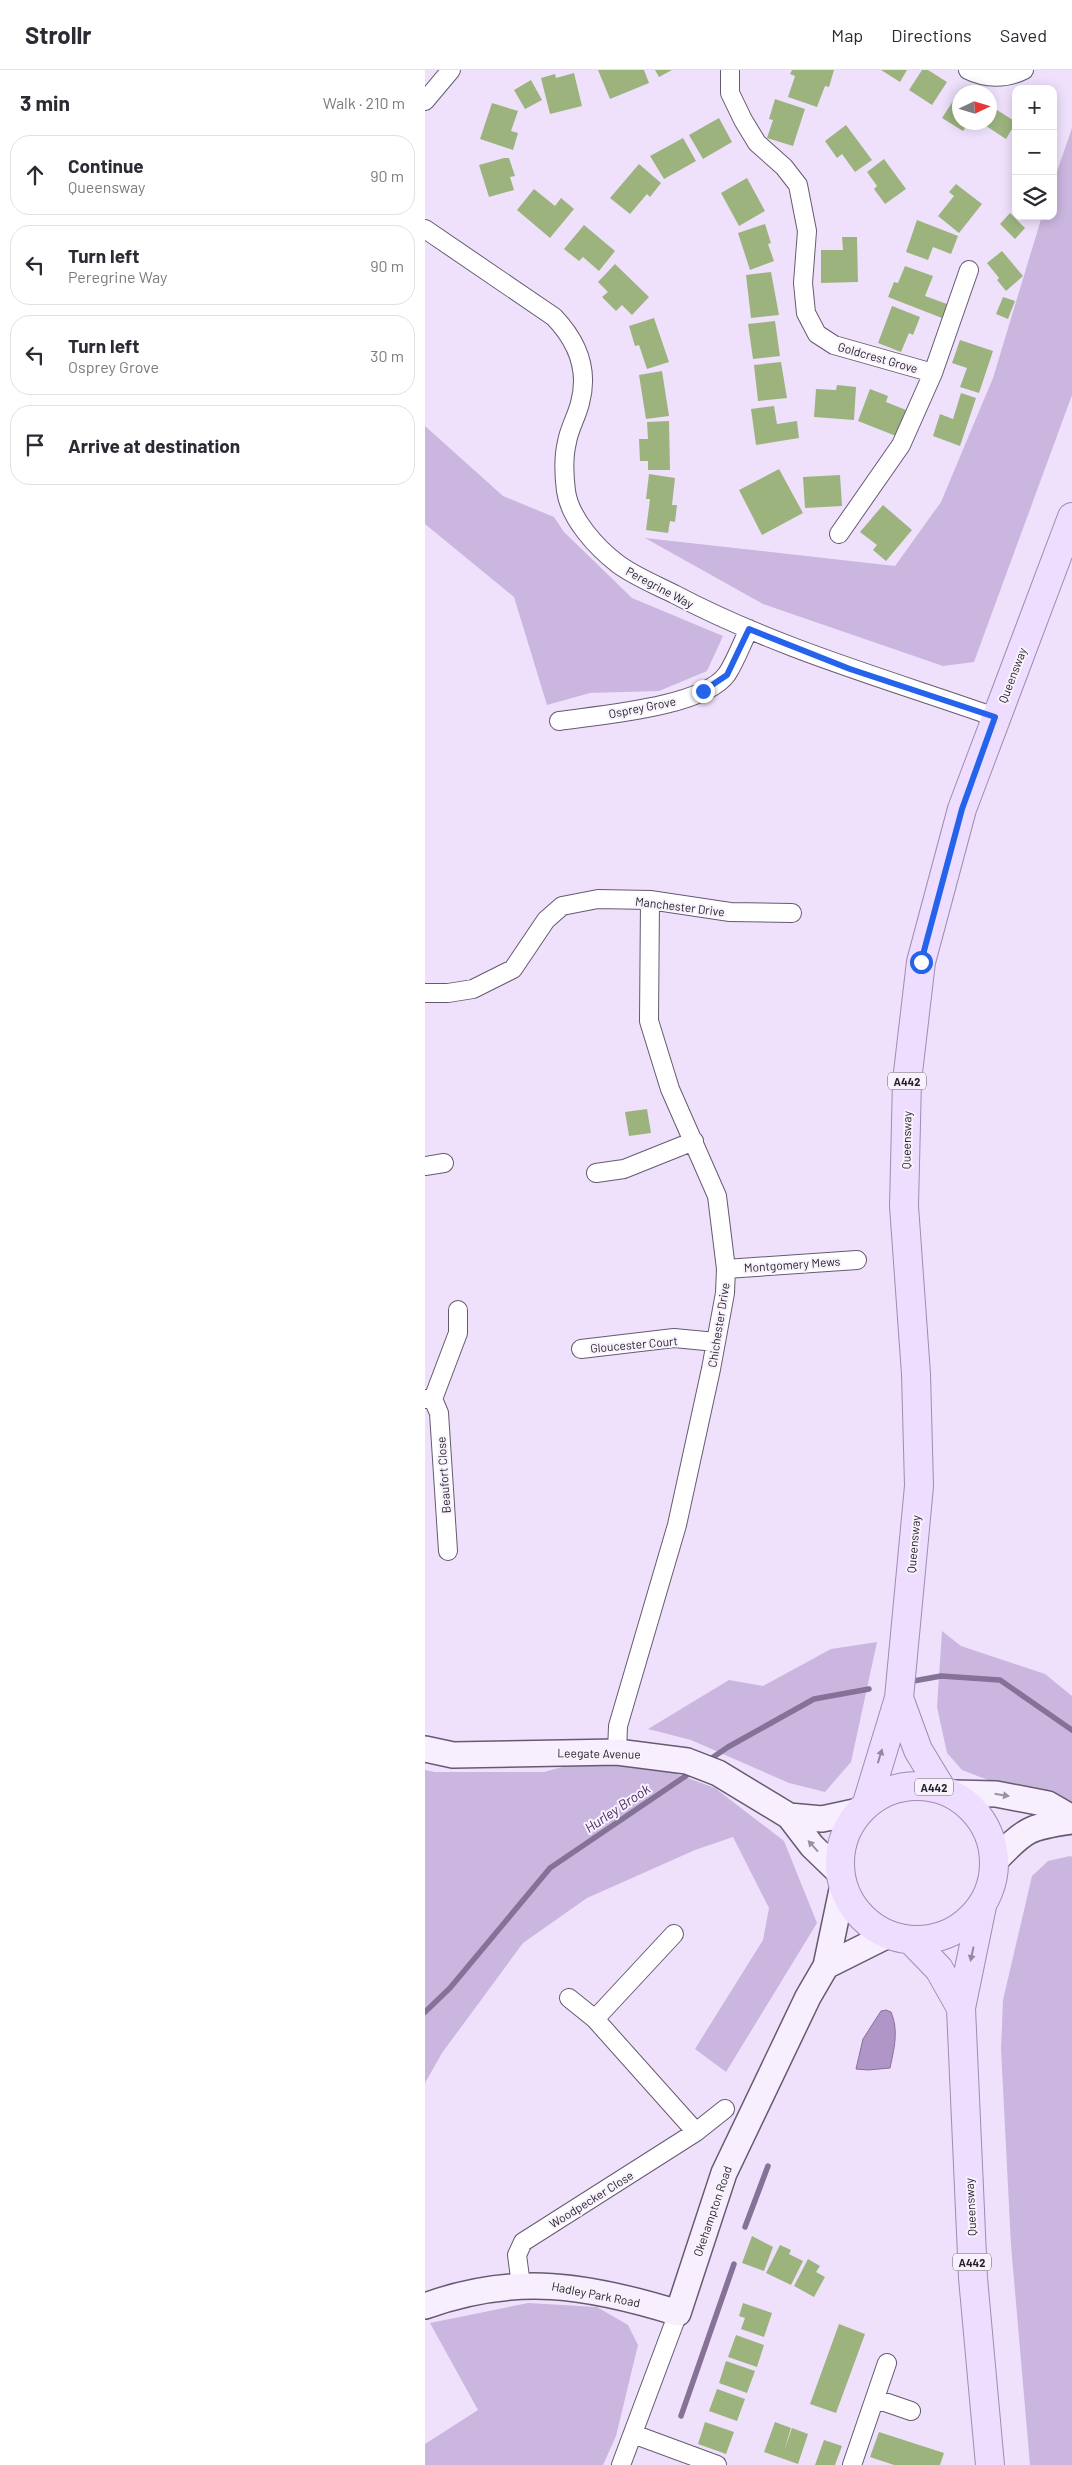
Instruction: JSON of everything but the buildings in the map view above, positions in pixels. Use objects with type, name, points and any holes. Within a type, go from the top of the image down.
[{"type":"main road","name":"Queensway","points":[[900,1687],[919,1486],[915,1374],[905,1206],[907,1081],[921,962],[962,809],[995,717],[1072,517]]},
{"type":"main road","name":"A442","points":[[900,1687],[918,1750],[947,1791],[975,1810],[990,1834],[995,1861],[992,1884],[982,1906],[961,2008]]},
{"type":"main road","name":"A442","points":[[900,1687],[863,1807],[847,1830],[840,1851],[841,1879],[853,1906],[863,1918],[900,1938],[939,1969],[961,2008]]},
{"type":"main road","name":"A442","points":[[863,1807],[890,1790],[915,1785],[947,1791]]},
{"type":"main road","name":"A442","points":[[900,1938],[939,1938],[963,1926],[982,1906]]},
{"type":"main road","name":"Queensway","points":[[961,2008],[973,2278],[990,2465]]},
{"type":"street","points":[[425,101],[451,70]]},
{"type":"street","name":"Goldcrest Grove","points":[[730,70],[730,93],[743,120],[757,143],[784,167],[798,185],[807,231],[803,283],[806,313],[817,334],[834,345],[933,373]]},
{"type":"street","points":[[968,70],[977,74],[1003,77],[1025,70]]},
{"type":"street","name":"Peregrine Way","points":[[425,229],[554,318],[569,333],[576,347],[583,370],[583,388],[567,442],[564,466],[567,494],[578,519],[592,539],[619,564],[706,611],[749,629],[850,669],[995,717]]},
{"type":"street","name":"Goldcrest Grove","points":[[839,534],[901,445],[933,373],[969,270]]},
{"type":"street","name":"Osprey Grove","points":[[559,721],[673,703],[703,691],[727,675],[749,629]]},
{"type":"street","name":"Manchester Drive","points":[[425,993],[448,993],[473,988],[513,969],[546,920],[562,906],[598,899],[650,900],[730,912],[792,913]]},
{"type":"street","name":"Chichester Drive","points":[[617,1752],[618,1726],[677,1526],[725,1294],[726,1268],[717,1196],[670,1089],[649,1021],[650,900]]},
{"type":"street","points":[[597,1173],[624,1169],[694,1142]]},
{"type":"street","points":[[425,1166],[444,1163]]},
{"type":"street","name":"Montgomery Mews","points":[[726,1268],[857,1260]]},
{"type":"street","name":"Beaufort Close","points":[[448,1551],[439,1413],[429,1399],[458,1333],[458,1310]]},
{"type":"street","name":"Gloucester Court","points":[[581,1349],[674,1338],[716,1342]]},
{"type":"street","name":"Leegate Avenue","points":[[425,1749],[453,1756],[617,1752],[687,1761],[713,1771],[789,1816],[841,1879]]},
{"type":"street","points":[[947,1791],[996,1794],[1049,1804],[1072,1820]]},
{"type":"street","name":"Leegate Avenue","points":[[789,1816],[821,1819],[863,1807]]},
{"type":"street","points":[[995,1861],[1019,1836],[1040,1825],[1072,1820]]},
{"type":"street","name":"Okehampton Road","points":[[621,2465],[678,2313],[724,2173],[808,1997],[826,1966],[841,1879]]},
{"type":"street","points":[[595,2019],[674,1934]]},
{"type":"street","points":[[826,1966],[900,1938]]},
{"type":"street","points":[[569,1998],[595,2019],[696,2132]]},
{"type":"street","name":"Woodpecker Close","points":[[521,2285],[517,2255],[523,2242],[696,2132],[725,2109]]},
{"type":"street","name":"Hadley Park Road","points":[[425,2306],[479,2290],[521,2285],[550,2285],[577,2289],[678,2313]]},
{"type":"street","points":[[852,2465],[887,2363]]},
{"type":"street","points":[[875,2400],[911,2412]]},
{"type":"street","points":[[633,2434],[717,2465]]},
{"type":"shaded area","points":[[1072,128],[1072,395],[974,662],[943,666],[763,604],[645,538],[895,566],[941,502],[993,378],[1041,220],[1057,220],[1057,171]]},
{"type":"shaded area","points":[[425,426],[503,496],[554,517],[564,532],[632,598],[723,636],[707,671],[659,691],[590,693],[547,705],[514,597],[425,524]]},
{"type":"shaded area","points":[[942,1631],[961,1646],[1045,1674],[1072,1696],[1072,1803],[1035,1789],[988,1780],[962,1770],[947,1753],[937,1707]]},
{"type":"shaded area","points":[[877,1642],[851,1762],[825,1792],[789,1783],[691,1740],[648,1729],[729,1680],[763,1686],[831,1649]]},
{"type":"shaded area","points":[[617,1752],[715,1788],[784,1841],[817,1923],[726,2072],[695,2049],[763,1940],[769,1908],[733,1837],[695,1850],[587,1898],[523,1943],[442,2053],[425,2083],[425,1770],[435,1772],[544,1772]]},
{"type":"shaded area","points":[[1072,1857],[1072,2465],[1030,2465],[1011,2245],[1001,2049],[1003,2000],[1032,1876],[1048,1861]]},
{"type":"shaded area","points":[[881,2011],[891,2012],[895,2026],[895,2040],[890,2068],[856,2069],[863,2039]]},
{"type":"shaded area","points":[[528,2303],[597,2307],[628,2325],[638,2345],[616,2436],[603,2465],[425,2465],[425,2444],[478,2410],[430,2323]]},
{"type":"waterway","name":"Hurley Brook","points":[[908,1682],[941,1676],[1000,1680],[1072,1730]]},
{"type":"waterway","name":"Hurley Brook","points":[[706,1762],[728,1747],[814,1699],[869,1689]]},
{"type":"waterway","name":"Hurley Brook","points":[[425,2012],[450,1988],[550,1868],[693,1771]]},
{"type":"waterway","points":[[745,2227],[768,2166]]},
{"type":"waterway","points":[[681,2416],[734,2264]]},
{"type":"route","points":[[703,691],[727,675],[749,629],[850,669],[995,717],[962,809],[921,962]]}]
